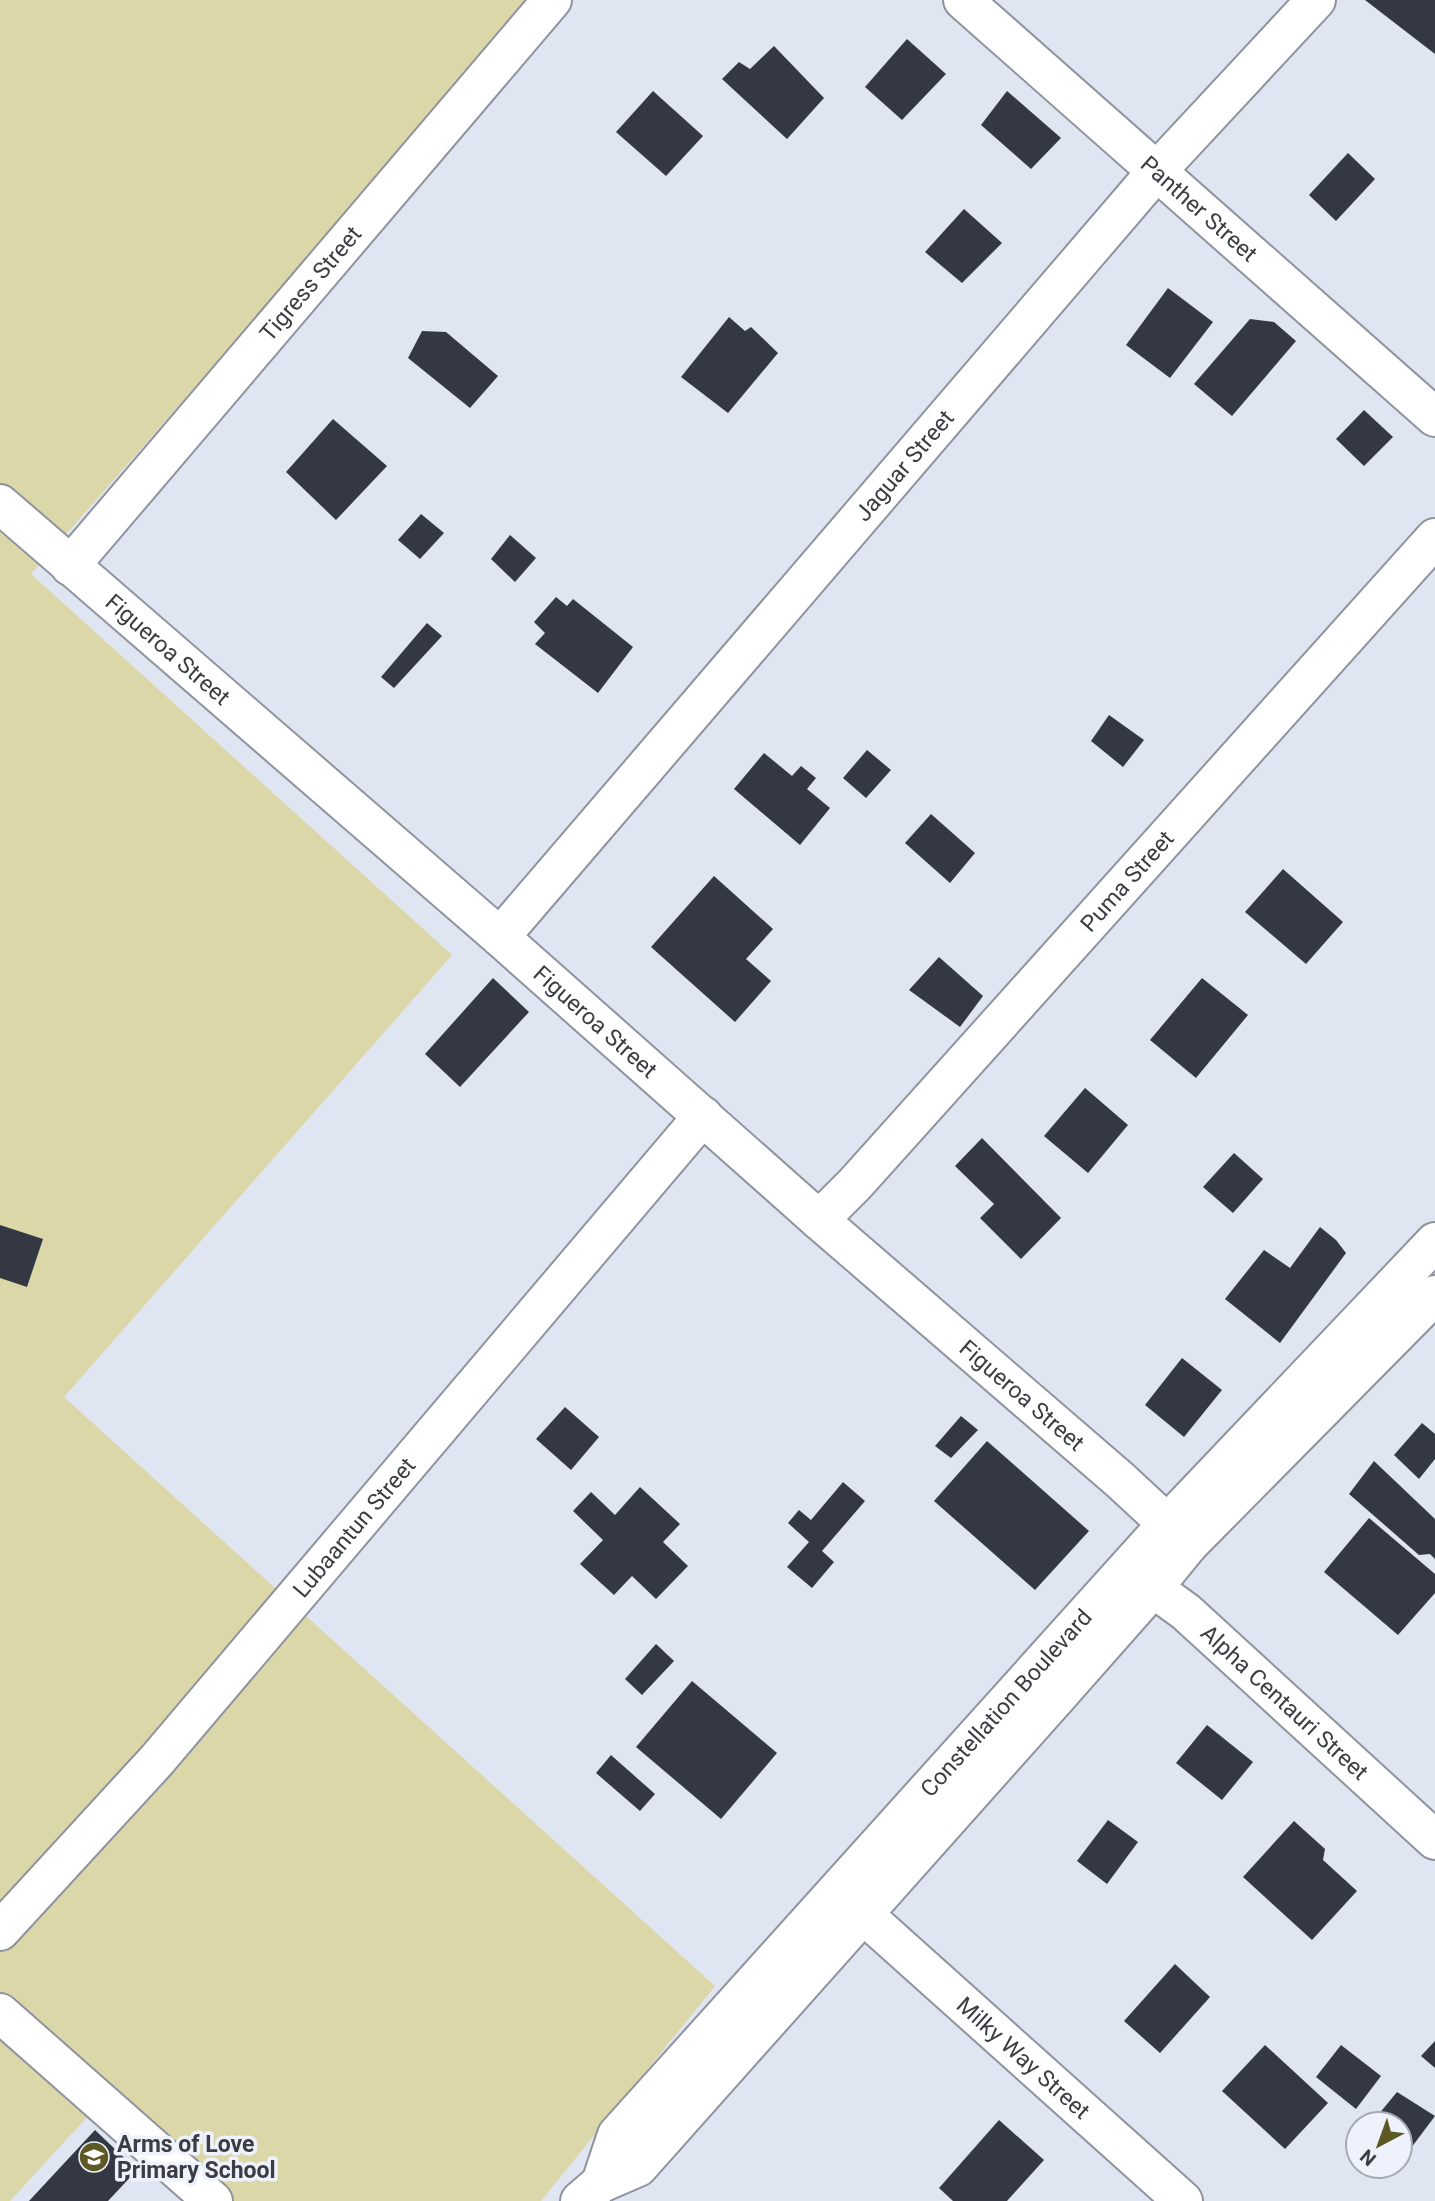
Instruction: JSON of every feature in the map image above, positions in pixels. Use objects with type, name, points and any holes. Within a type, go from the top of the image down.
[{"type":"street","name":"Tigress Street","points":[[70,566],[552,0]]},
{"type":"street","name":"Panther Street","points":[[963,0],[1435,417]]},
{"type":"street","name":"Jaguar Street","points":[[500,937],[1156,172],[1316,0]]},
{"type":"street","name":"Figueroa Street","points":[[0,504],[500,937],[819,1220],[1120,1480],[1178,1534]]},
{"type":"street","name":"Puma Street","points":[[819,1220],[855,1184],[1435,538]]},
{"type":"street","name":"Lubaantun Street","points":[[0,1931],[174,1740],[703,1116]]},
{"type":"street","name":"Constellation Boulevard","points":[[591,2192],[638,2167],[863,1914],[1141,1577],[1435,1242]]},
{"type":"street","name":"Constellation Boulevard","points":[[1178,1534],[1435,1295]]},
{"type":"street","name":"Constellation Boulevard","points":[[591,2192],[617,2135],[1141,1577]]},
{"type":"street","name":"Alpha Centauri Street","points":[[1141,1577],[1186,1612],[1435,1840]]},
{"type":"street","name":"Milky Way Street","points":[[863,1914],[1183,2201]]},
{"type":"street","points":[[0,2013],[213,2201]]},
{"type":"shaded area","points":[[0,0],[535,0],[31,574],[452,955],[64,1397],[715,1986],[541,2201],[185,2201],[90,2114],[10,2201],[0,2201]]},
{"type":"building","points":[[1365,0],[1435,0],[1435,54]]},
{"type":"building","points":[[907,39],[946,74],[902,120],[865,87]]},
{"type":"building","points":[[774,46],[824,98],[787,139],[722,79],[739,62],[750,69]]},
{"type":"building","points":[[653,91],[703,136],[666,176],[616,132]]},
{"type":"building","points":[[1007,91],[1061,138],[1031,169],[981,125]]},
{"type":"building","points":[[1348,153],[1375,179],[1336,221],[1309,195]]},
{"type":"building","points":[[964,209],[1002,243],[962,283],[925,252]]},
{"type":"building","points":[[1168,288],[1213,322],[1170,378],[1126,345]]},
{"type":"building","points":[[729,317],[745,331],[751,327],[778,353],[728,413],[681,377]]},
{"type":"building","points":[[1250,319],[1274,322],[1296,341],[1232,416],[1194,384]]},
{"type":"building","points":[[422,331],[446,332],[498,376],[470,408],[408,358]]},
{"type":"building","points":[[1364,410],[1393,437],[1364,466],[1336,439]]},
{"type":"building","points":[[333,419],[387,466],[336,520],[286,472]]},
{"type":"building","points":[[421,514],[444,533],[420,559],[398,540]]},
{"type":"building","points":[[510,535],[536,558],[515,582],[491,559]]},
{"type":"building","points":[[556,597],[567,606],[573,599],[633,647],[598,693],[535,644],[545,633],[534,622]]},
{"type":"building","points":[[427,623],[442,636],[394,688],[381,677]]},
{"type":"building","points":[[1109,715],[1144,740],[1123,767],[1091,741]]},
{"type":"building","points":[[867,750],[891,770],[866,798],[843,778]]},
{"type":"building","points":[[764,753],[792,776],[801,766],[816,778],[807,789],[830,808],[800,845],[734,789]]},
{"type":"building","points":[[931,814],[975,853],[950,883],[905,843]]},
{"type":"building","points":[[1283,869],[1343,922],[1306,964],[1245,912]]},
{"type":"building","points":[[714,876],[773,929],[746,959],[771,981],[735,1022],[651,947]]},
{"type":"building","points":[[939,957],[983,996],[960,1027],[909,990]]},
{"type":"building","points":[[493,978],[529,1012],[460,1087],[425,1054]]},
{"type":"building","points":[[1202,978],[1248,1015],[1196,1078],[1150,1040]]},
{"type":"building","points":[[1085,1088],[1128,1125],[1088,1173],[1044,1136]]},
{"type":"building","points":[[982,1138],[1061,1218],[1021,1259],[980,1218],[994,1204],[955,1166]]},
{"type":"building","points":[[1234,1153],[1263,1179],[1233,1213],[1203,1187]]},
{"type":"building","points":[[0,1225],[43,1239],[27,1287],[0,1278]]},
{"type":"building","points":[[1320,1227],[1336,1240],[1346,1253],[1280,1343],[1225,1299],[1264,1250],[1290,1268]]},
{"type":"building","points":[[1182,1358],[1222,1390],[1184,1437],[1145,1405]]},
{"type":"building","points":[[565,1407],[599,1437],[571,1470],[536,1439]]},
{"type":"building","points":[[961,1416],[978,1430],[951,1458],[935,1446]]},
{"type":"building","points":[[1422,1423],[1435,1434],[1435,1459],[1419,1479],[1394,1455]]},
{"type":"building","points":[[987,1441],[1089,1531],[1035,1590],[934,1501]]},
{"type":"building","points":[[1374,1461],[1435,1519],[1435,1559],[1430,1554],[1419,1555],[1349,1494]]},
{"type":"building","points":[[843,1482],[865,1501],[822,1551],[834,1562],[812,1588],[787,1567],[809,1542],[788,1523],[799,1510],[811,1520]]},
{"type":"building","points":[[640,1487],[680,1524],[663,1542],[688,1566],[656,1599],[632,1576],[614,1595],[580,1564],[603,1540],[573,1511],[591,1492],[615,1515]]},
{"type":"building","points":[[1369,1518],[1435,1574],[1435,1593],[1398,1635],[1324,1572]]},
{"type":"building","points":[[656,1644],[674,1661],[642,1695],[625,1679]]},
{"type":"building","points":[[692,1681],[777,1753],[721,1819],[636,1747]]},
{"type":"building","points":[[1207,1725],[1253,1762],[1222,1800],[1176,1763]]},
{"type":"building","points":[[611,1755],[655,1794],[640,1811],[596,1773]]},
{"type":"building","points":[[1108,1820],[1138,1842],[1107,1884],[1077,1861]]},
{"type":"building","points":[[1294,1821],[1325,1849],[1323,1860],[1357,1891],[1312,1940],[1243,1877]]},
{"type":"building","points":[[1175,1964],[1210,1997],[1160,2053],[1124,2021]]},
{"type":"building","points":[[1435,2041],[1435,2068],[1421,2056]]},
{"type":"building","points":[[1265,2045],[1328,2103],[1285,2149],[1222,2091]]},
{"type":"building","points":[[1341,2045],[1381,2076],[1356,2109],[1316,2077]]},
{"type":"building","points":[[1397,2092],[1435,2116],[1414,2144],[1414,2110],[1382,2110]]},
{"type":"building","points":[[999,2120],[1044,2160],[1007,2201],[953,2201],[939,2188]]},
{"type":"building","points":[[95,2130],[137,2170],[108,2201],[29,2201]]},
{"type":"place","name":"Arms of Love Primary School","points":[[94,2157]]}]
